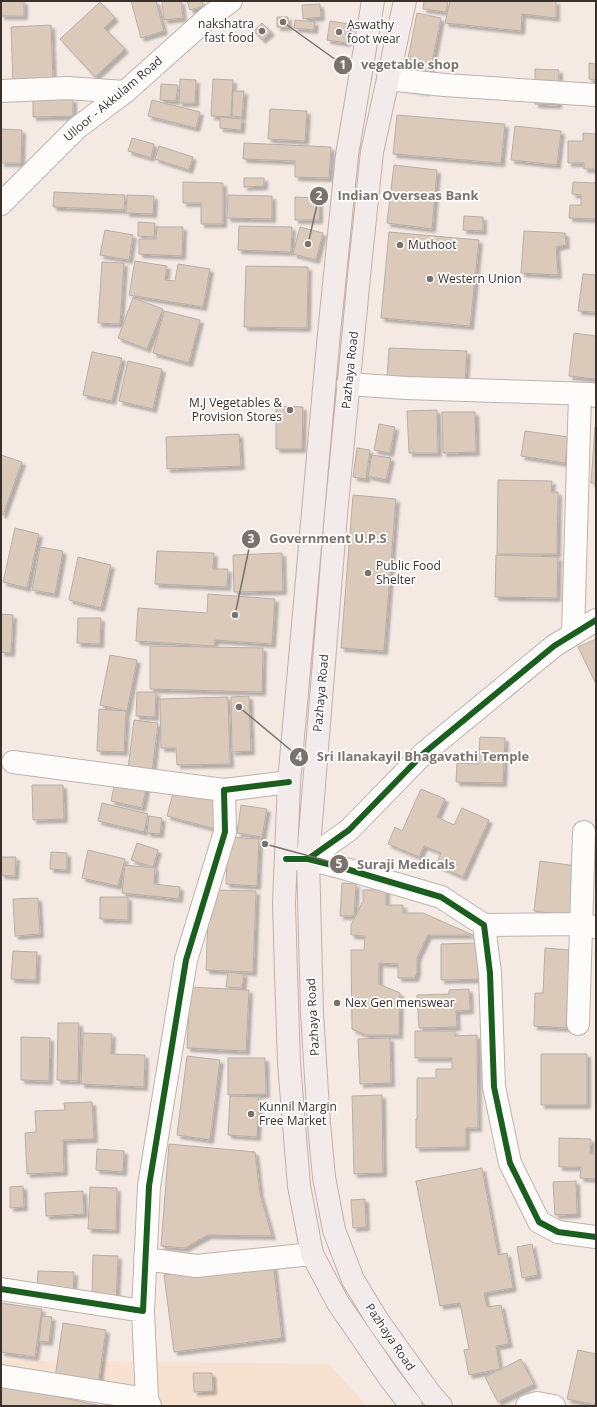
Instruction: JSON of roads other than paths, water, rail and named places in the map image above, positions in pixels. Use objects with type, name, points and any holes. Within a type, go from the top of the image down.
[{"type":"main road","points":[[373,1],[347,155],[328,344],[289,782],[284,903],[289,1063],[299,1186],[312,1254],[338,1303],[411,1406]]},
{"type":"main road","name":"Pazhaya Road","points":[[405,1],[372,152],[336,514],[308,859],[312,1012],[319,1124],[324,1177],[334,1230],[353,1280],[374,1315],[431,1395],[441,1406]]},
{"type":"street","name":"Ulloor - Akkulam Road","points":[[1,204],[77,128],[124,92],[210,16],[231,1]]},
{"type":"street","points":[[388,79],[444,85],[596,95]]},
{"type":"street","points":[[1,91],[67,88],[124,92]]},
{"type":"street","points":[[348,384],[406,388],[588,395],[573,634]]},
{"type":"street","points":[[308,859],[349,830],[424,753],[554,646],[596,620]]},
{"type":"street","points":[[12,762],[224,790],[289,782]]},
{"type":"street","points":[[1,1376],[149,1402],[143,1311],[149,1186],[186,960],[226,832],[224,790]]},
{"type":"street","points":[[578,1024],[588,926],[584,832]]},
{"type":"street","points":[[286,859],[308,859],[441,897],[484,925],[588,926]]},
{"type":"street","points":[[484,925],[490,973],[494,1087],[510,1163],[539,1222],[558,1232],[596,1237]]},
{"type":"street","points":[[145,1259],[196,1266],[312,1254]]},
{"type":"street","points":[[1,1290],[143,1311]]},
{"type":"street","points":[[527,1406],[537,1403],[554,1406]]},
{"type":"place","name":"vegetable shop","points":[[283,22]]},
{"type":"place","name":"nakshatra fast food","points":[[262,31]]},
{"type":"place","name":"Aswathy foot wear","points":[[339,32]]},
{"type":"place","name":"Indian Overseas Bank","points":[[308,244]]},
{"type":"place","name":"Muthoot","points":[[400,245]]},
{"type":"place","name":"Western Union","points":[[430,279]]},
{"type":"place","name":"M.J Vegetables & Provision Stores","points":[[290,410]]},
{"type":"place","name":"Public Food Shelter","points":[[368,573]]},
{"type":"place","name":"Government U.P.S","points":[[235,615]]},
{"type":"place","name":"Sri Ilanakayil Bhagavathi Temple","points":[[239,707]]},
{"type":"place","name":"Suraji Medicals","points":[[265,844]]},
{"type":"place","name":"Nex Gen menswear","points":[[337,1003]]},
{"type":"place","name":"Kunnil Margin Free Market","points":[[251,1114]]}]
